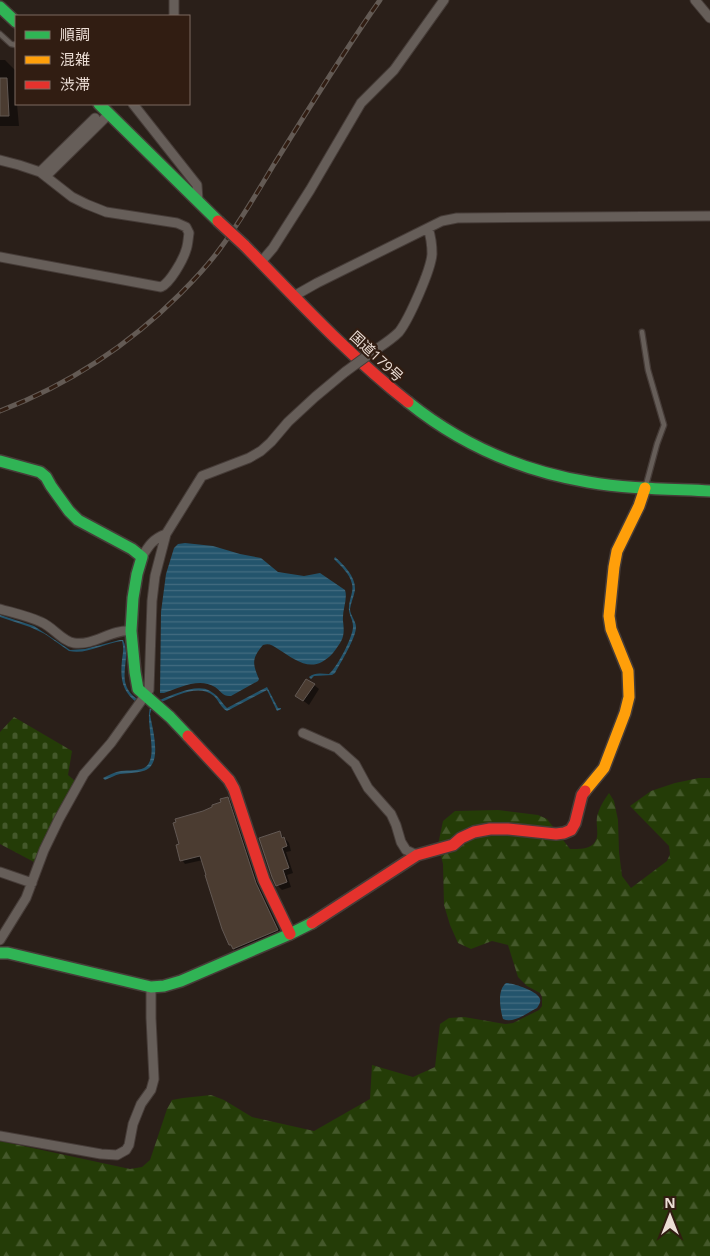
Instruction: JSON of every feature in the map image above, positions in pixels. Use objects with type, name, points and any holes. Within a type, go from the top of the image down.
[{"type":"main road","points":[[0,7],[15,21]]},
{"type":"main road","name":"国道179号","points":[[99,105],[244,245],[367,370],[440,426],[482,450],[527,467],[571,479],[645,490],[710,491]]},
{"type":"main road","points":[[0,461],[40,472],[46,477],[69,511],[78,520],[132,549],[142,557],[133,598],[131,632],[138,688],[170,717],[229,780],[234,789],[264,880],[290,934]]},
{"type":"main road","points":[[0,953],[8,953],[151,987],[164,986],[181,981],[290,934],[308,925],[417,855],[453,845],[461,838],[474,832],[490,829],[508,829],[556,834],[571,830],[575,823],[582,795],[604,768],[625,713],[629,697],[628,671],[610,629],[609,616],[617,551],[645,490]]},
{"type":"street","points":[[174,0],[174,15]]},
{"type":"street","points":[[261,262],[273,248],[310,190],[361,103],[394,70],[444,0]]},
{"type":"street","points":[[694,0],[710,18]]},
{"type":"street","points":[[134,105],[197,185],[198,200]]},
{"type":"street","points":[[43,174],[109,114]]},
{"type":"street","points":[[43,174],[95,118]]},
{"type":"street","points":[[0,160],[43,174],[72,197],[106,212],[177,223],[186,227],[189,233],[181,262],[166,285],[161,287],[0,257]]},
{"type":"street","points":[[294,296],[317,282],[442,221],[457,218],[710,216]]},
{"type":"street","points":[[0,940],[26,898],[56,824],[84,774],[111,743],[149,690],[152,601],[155,576],[166,534],[202,476],[249,458],[261,450],[315,397],[400,330],[407,319],[429,269],[432,256],[432,240],[428,228]]},
{"type":"street","points":[[142,557],[150,544],[158,537],[166,534]]},
{"type":"street","points":[[0,609],[41,622],[73,643],[82,643],[114,632],[131,632]]},
{"type":"street","points":[[303,733],[337,748],[354,764],[368,788],[391,814],[401,842],[406,850],[417,855]]},
{"type":"street","points":[[0,872],[32,883]]},
{"type":"street","points":[[0,1136],[101,1154],[117,1155],[126,1150],[129,1145],[133,1124],[141,1104],[151,1090],[154,1079],[151,987]]},
{"type":"lane","points":[[0,34],[11,44],[15,45]]},
{"type":"lane","points":[[642,332],[648,370],[664,425],[645,490]]},
{"type":"green space","points":[[14,717],[72,751],[68,775],[75,781],[34,862],[0,844],[0,732]]},
{"type":"green space","points":[[699,778],[710,778],[710,1256],[0,1256],[0,1141],[130,1169],[142,1167],[150,1160],[167,1109],[172,1100],[211,1095],[224,1100],[252,1117],[314,1131],[370,1099],[372,1065],[413,1077],[435,1067],[440,1024],[449,1018],[464,1017],[505,1024],[513,1023],[539,1010],[542,1006],[542,997],[540,993],[527,986],[518,977],[508,945],[492,941],[471,949],[458,943],[450,925],[444,905],[443,864],[438,845],[443,821],[455,811],[498,810],[538,815],[547,819],[570,849],[582,849],[590,847],[597,837],[598,814],[609,793],[614,801],[618,820],[622,876],[631,888],[667,861],[670,854],[669,846],[630,806],[651,791]]},
{"type":"water","points":[[178,544],[213,546],[261,558],[278,572],[304,576],[320,573],[345,590],[344,631],[339,645],[326,660],[312,665],[298,661],[270,645],[263,645],[254,661],[258,681],[231,696],[226,696],[215,687],[202,683],[189,684],[160,693],[161,612],[166,574],[174,548]]},
{"type":"water","points":[[335,557],[354,580],[355,590],[350,609],[356,627],[354,637],[335,673],[332,675],[314,676],[311,679],[309,677],[314,674],[329,674],[332,671],[344,651],[353,630],[349,610],[352,584],[342,567],[334,559]]},
{"type":"water","points":[[0,615],[34,626],[70,650],[85,649],[123,640],[126,655],[126,685],[137,699],[137,703],[128,694],[123,684],[121,673],[122,641],[89,650],[69,651],[45,634],[0,617]]},
{"type":"water","points":[[267,687],[278,708],[281,709],[277,711],[267,690],[227,711],[214,696],[202,691],[180,694],[161,702],[160,700],[199,688],[215,694],[227,708]]},
{"type":"water","points":[[150,708],[152,708],[150,714],[155,746],[153,762],[149,768],[143,771],[120,774],[105,780],[103,778],[114,773],[141,769],[149,763],[152,749],[149,723]]},
{"type":"water","points":[[506,983],[524,987],[537,994],[540,1003],[537,1008],[516,1019],[503,1019],[500,995]]},
{"type":"building","points":[[0,78],[7,78],[9,116],[0,116]]},
{"type":"building","points":[[306,679],[315,684],[303,701],[295,696]]},
{"type":"building","points":[[228,797],[256,883],[278,930],[233,949],[229,945],[222,929],[200,856],[180,861],[176,845],[179,844],[173,823],[176,822],[175,819],[203,811],[221,802],[220,799]]},
{"type":"building","points":[[280,831],[287,846],[282,848],[289,868],[283,870],[287,882],[276,886],[259,838]]},
{"type":"railway","points":[[0,411],[50,389],[119,347],[160,313],[197,277],[236,226],[325,82],[380,0]]},
{"type":"traffic: fast","points":[[0,7],[15,21]]},
{"type":"traffic: fast","points":[[100,105],[218,221]]},
{"type":"traffic: fast","points":[[408,402],[449,431],[470,443],[493,454],[539,471],[588,482],[618,486],[710,491]]},
{"type":"traffic: fast","points":[[0,461],[40,472],[46,477],[69,511],[78,520],[132,549],[142,557],[133,598],[131,631],[138,689],[170,717],[188,736]]},
{"type":"traffic: fast","points":[[0,953],[8,953],[151,987],[164,986],[181,981],[312,923]]},
{"type":"traffic: slow","points":[[585,791],[604,768],[625,713],[629,697],[628,671],[611,629],[609,616],[617,551],[639,506],[645,488]]},
{"type":"traffic: jam","points":[[218,221],[244,245]]},
{"type":"traffic: jam","points":[[244,245],[344,346],[408,402]]},
{"type":"traffic: jam","points":[[188,736],[229,780],[234,789],[264,880],[290,934]]},
{"type":"traffic: jam","points":[[312,923],[417,855],[453,845],[461,838],[474,832],[490,829],[508,829],[556,834],[571,830],[585,791]]}]
